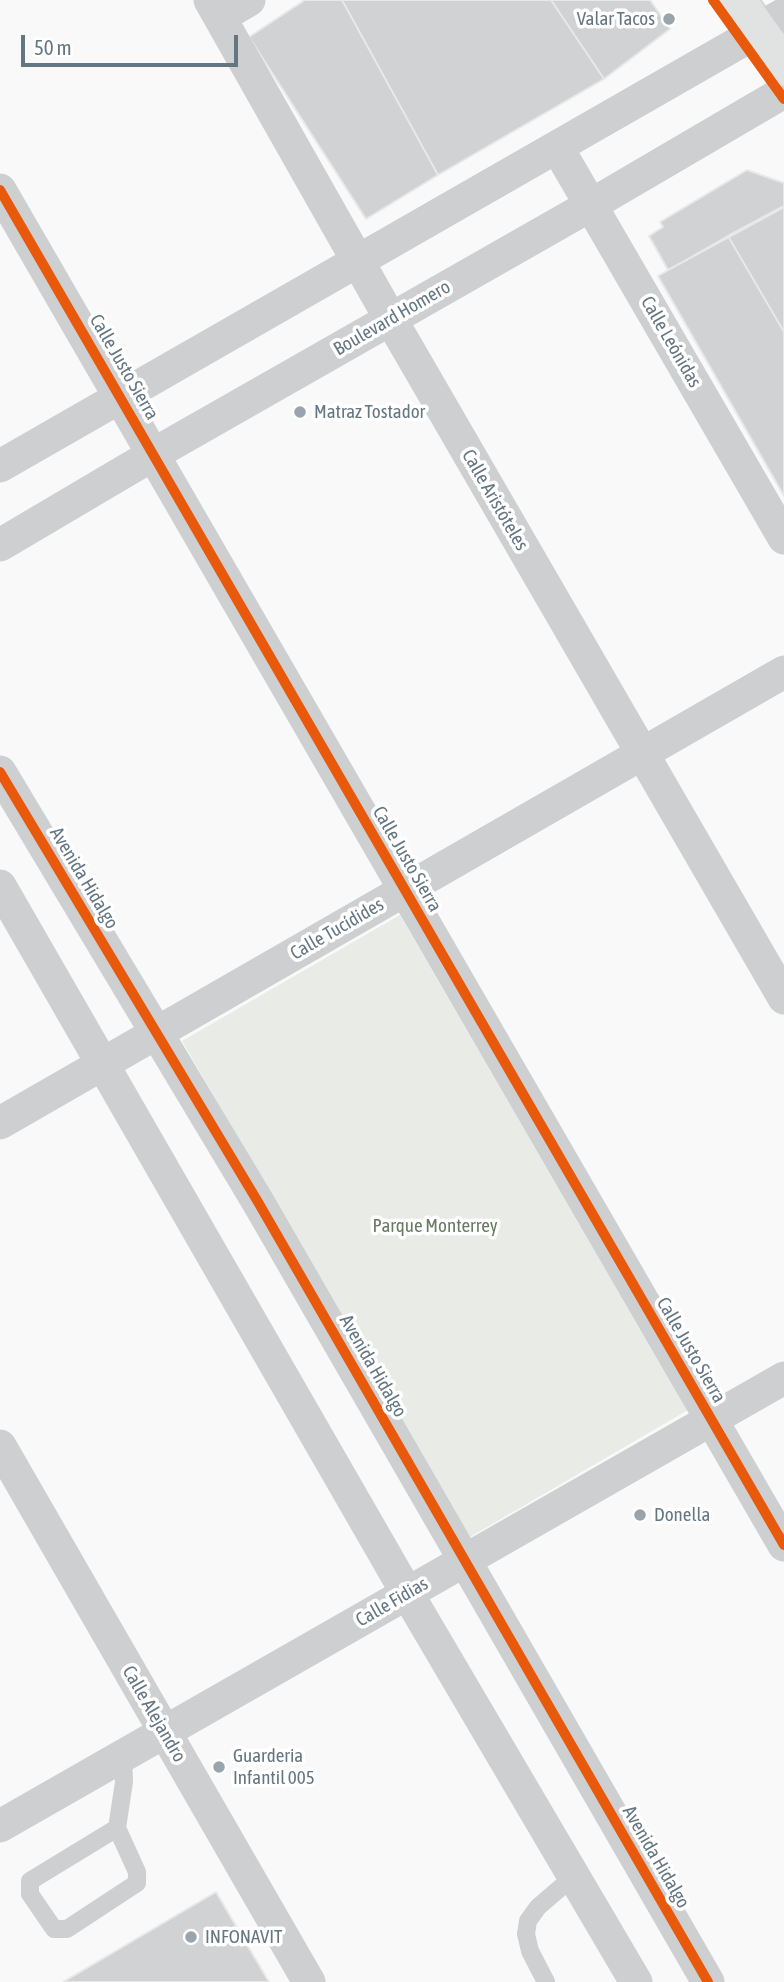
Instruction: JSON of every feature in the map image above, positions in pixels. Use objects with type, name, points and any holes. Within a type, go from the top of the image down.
[{"type":"main road","points":[[736,0],[776,29],[784,68]]},
{"type":"street","points":[[215,8],[249,0]]},
{"type":"street","name":"Calle Aristóteles","points":[[215,8],[357,261],[784,998]]},
{"type":"street","points":[[0,467],[557,147],[776,29]]},
{"type":"street","name":"Boulevard Homero","points":[[0,545],[153,454],[784,92]]},
{"type":"street","name":"Calle Leónidas","points":[[557,147],[784,538]]},
{"type":"street","name":"Calle Justo Sierra","points":[[0,190],[784,1545]]},
{"type":"street","name":"Calle Tucídides","points":[[0,1123],[784,672]]},
{"type":"street","name":"Avenida Hidalgo","points":[[0,772],[157,1033],[708,1982]]},
{"type":"street","points":[[0,886],[407,1593],[636,1982]]},
{"type":"street","name":"Calle Fidias","points":[[0,1826],[784,1378]]},
{"type":"street","name":"Calle Alejandro","points":[[0,1446],[309,1982]]},
{"type":"lane","points":[[117,1828],[30,1881],[30,1894],[54,1929],[67,1929],[137,1883],[137,1872],[117,1828],[124,1782],[123,1755]]},
{"type":"lane","points":[[546,1982],[530,1951],[526,1934],[528,1921],[538,1907],[573,1877]]},
{"type":"green space","name":"Parque Monterrey","points":[[400,915],[688,1410],[470,1537],[182,1041]]},
{"type":"building","points":[[305,0],[342,0],[438,175],[366,219],[249,37]]},
{"type":"building","points":[[342,0],[551,0],[604,79],[438,175]]},
{"type":"building","points":[[551,0],[650,0],[670,29],[604,79]]},
{"type":"building","points":[[747,170],[784,183],[784,207],[668,270],[649,236],[663,227],[660,222]]},
{"type":"building","points":[[784,206],[784,332],[728,236]]},
{"type":"building","points":[[728,236],[784,332],[784,496],[658,276]]},
{"type":"building","name":"INFONAVIT","points":[[216,1892],[269,1982],[63,1982]]},
{"type":"cycle path","points":[[713,0],[784,99]]},
{"type":"cycle path","points":[[0,190],[784,1545]]},
{"type":"cycle path","points":[[0,772],[258,1202],[708,1982]]},
{"type":"place","name":"Valar Tacos","points":[[669,19]]},
{"type":"place","name":"Matraz Tostador","points":[[300,412]]},
{"type":"place","name":"Donella","points":[[640,1515]]},
{"type":"place","name":"Guarderia Infantil 005","points":[[219,1767]]},
{"type":"place","name":"INFONAVIT","points":[[191,1937]]}]
